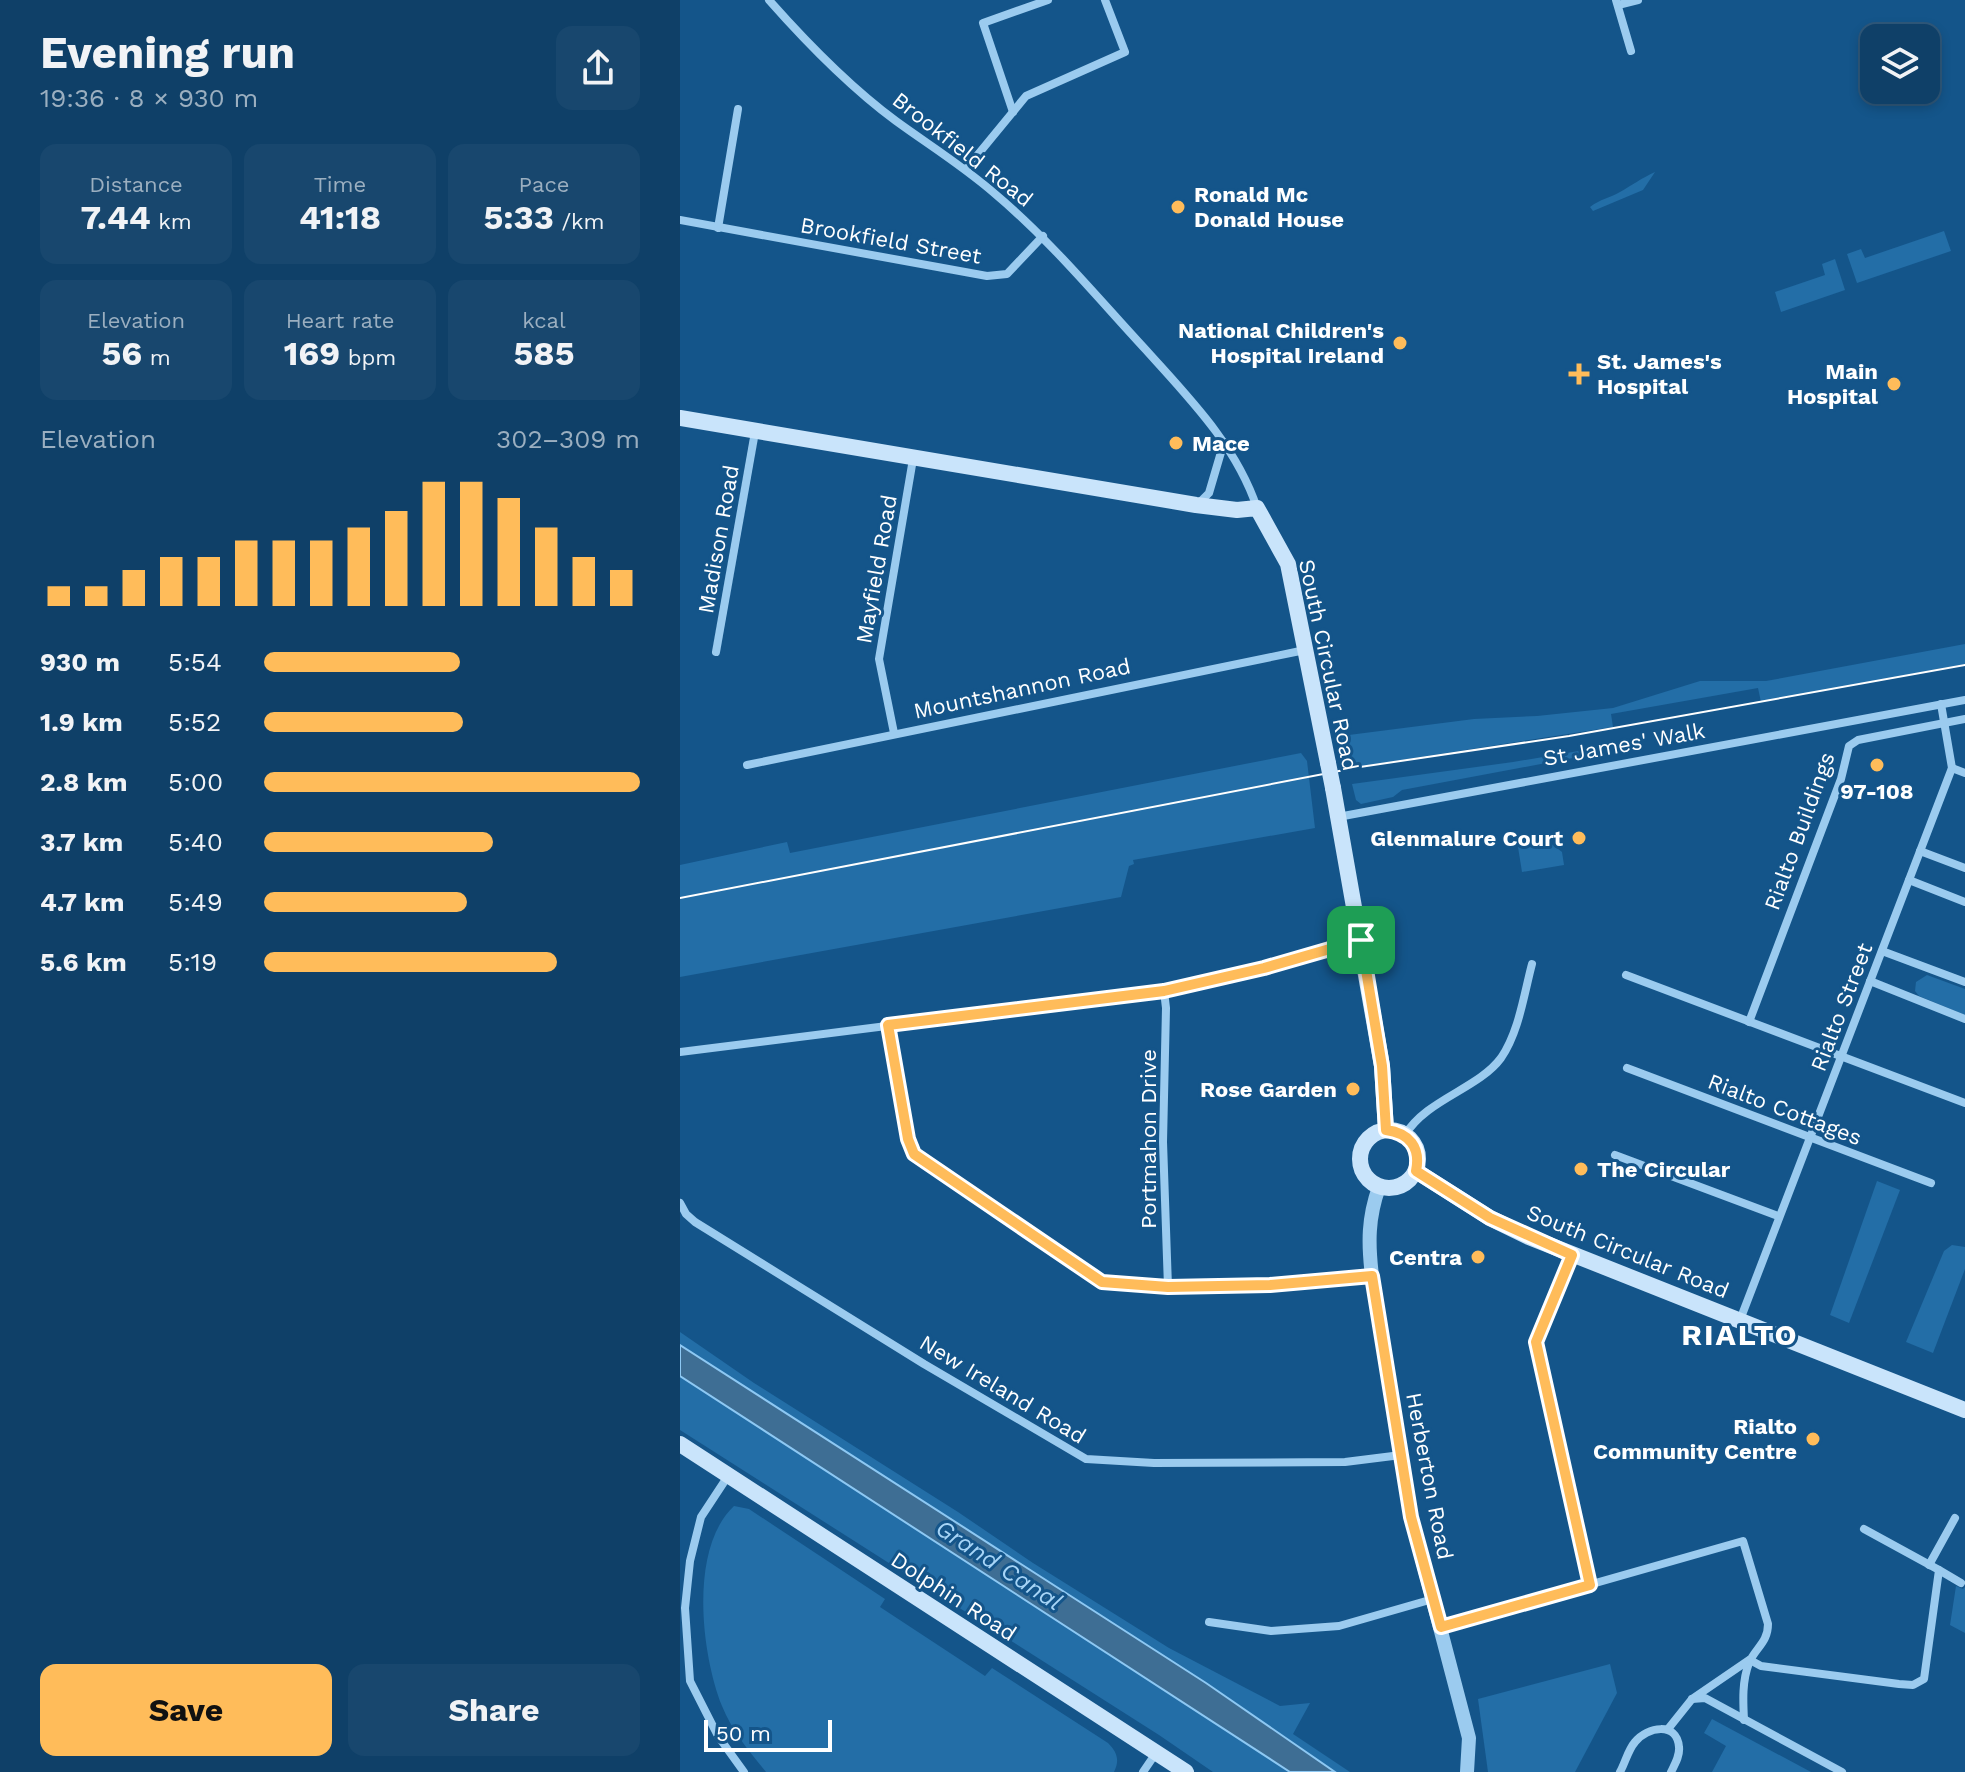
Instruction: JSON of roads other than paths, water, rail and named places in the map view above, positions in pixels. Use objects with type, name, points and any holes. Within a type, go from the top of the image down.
[{"type":"main road","points":[[680,418],[1196,505],[1237,510],[1257,508]]},
{"type":"main road","name":"South Circular Road","points":[[1257,508],[1288,564],[1361,940],[1382,1066],[1386,1130]]},
{"type":"main road","points":[[1386,1130],[1405,1135],[1416,1148],[1418,1161],[1416,1171],[1403,1185],[1389,1188],[1379,1187],[1363,1173],[1360,1154],[1369,1138],[1386,1130]]},
{"type":"main road","name":"South Circular Road","points":[[1416,1171],[1490,1218],[1572,1255],[1965,1410]]},
{"type":"main road","name":"Dolphin Road","points":[[680,1444],[1186,1772]]},
{"type":"street","name":"Brookfield Road","points":[[769,0],[868,98],[966,169],[1043,236],[1224,441],[1257,508]]},
{"type":"street","points":[[1013,112],[983,23],[1048,0]]},
{"type":"street","points":[[966,169],[1026,96],[1125,52],[1105,0]]},
{"type":"street","points":[[1631,51],[1617,2],[1638,0]]},
{"type":"street","points":[[718,228],[738,109]]},
{"type":"street","name":"Brookfield Street","points":[[680,220],[994,276],[1007,274],[1043,236]]},
{"type":"street","name":"Madison Road","points":[[716,652],[755,432]]},
{"type":"street","points":[[1196,505],[1209,493],[1224,441]]},
{"type":"street","name":"Mayfield Road","points":[[894,733],[879,659],[913,459]]},
{"type":"street","name":"Mountshannon Road","points":[[747,765],[1305,650]]},
{"type":"street","name":"St James' Walk","points":[[1338,817],[1965,700]]},
{"type":"street","name":"Rialto Street","points":[[1740,1320],[1952,768],[1941,704]]},
{"type":"street","points":[[1945,722],[1965,719]]},
{"type":"street","name":"Rialto Buildings","points":[[1749,1022],[1841,779],[1849,746],[1858,740],[1945,722]]},
{"type":"street","points":[[1952,768],[1965,773]]},
{"type":"street","points":[[1920,851],[1965,868]]},
{"type":"street","points":[[1909,880],[1965,902]]},
{"type":"street","points":[[680,1052],[1164,991],[1264,968],[1361,940]]},
{"type":"street","points":[[1882,951],[1965,982]]},
{"type":"street","points":[[1405,1135],[1430,1109],[1499,1060],[1514,1028],[1532,964]]},
{"type":"street","points":[[1626,975],[1965,1103]]},
{"type":"street","points":[[1870,981],[1965,1019]]},
{"type":"street","name":"Portmahon Drive","points":[[1164,991],[1163,1142],[1168,1287]]},
{"type":"street","points":[[888,1025],[908,1139],[914,1154],[1102,1282],[1168,1287],[1270,1285],[1372,1276]]},
{"type":"street","name":"Rialto Cottages","points":[[1627,1068],[1931,1183]]},
{"type":"street","points":[[1615,1155],[1778,1216]]},
{"type":"street","name":"Herberton Road","points":[[1379,1187],[1367,1241],[1372,1276],[1411,1517],[1469,1738],[1467,1772]]},
{"type":"street","name":"New Ireland Road","points":[[680,1203],[695,1222],[924,1364],[1086,1459],[1154,1463],[1345,1462],[1401,1455]]},
{"type":"street","points":[[1572,1255],[1536,1342],[1590,1585]]},
{"type":"street","points":[[728,1476],[701,1517],[690,1561],[685,1608],[690,1681],[718,1736],[744,1772]]},
{"type":"street","points":[[1929,1565],[1955,1518]]},
{"type":"street","points":[[1864,1529],[1961,1583]]},
{"type":"street","points":[[1441,1627],[1743,1541],[1768,1624],[1768,1635],[1750,1660],[1692,1699],[1668,1729]]},
{"type":"street","points":[[1750,1660],[1761,1666],[1918,1684],[1924,1679],[1928,1663],[1939,1570]]},
{"type":"street","points":[[1209,1622],[1271,1631],[1339,1626],[1433,1599]]},
{"type":"street","points":[[1744,1720],[1743,1694],[1750,1660]]},
{"type":"street","points":[[680,1684],[690,1681]]},
{"type":"street","points":[[1692,1699],[1705,1698],[1842,1772]]},
{"type":"street","points":[[1620,1772],[1634,1743],[1645,1733],[1658,1728],[1668,1729],[1680,1746],[1671,1772]]},
{"type":"street","points":[[1143,1772],[1156,1753]]},
{"type":"water","name":"Grand Canal","points":[[680,1345],[1206,1683],[1335,1772],[1290,1772],[680,1376]]},
{"type":"tram line","points":[[680,898],[1360,767],[1569,736],[1965,665]]},
{"type":"place","name":"Ronald Mc Donald House","points":[[1178,207]]},
{"type":"place","name":"National Children's Hospital Ireland","points":[[1400,343]]},
{"type":"place","name":"St. James's Hospital","points":[[1579,374]]},
{"type":"place","name":"Main Hospital","points":[[1894,384]]},
{"type":"place","name":"Mace","points":[[1176,443]]},
{"type":"place","name":"97-108","points":[[1877,765]]},
{"type":"place","name":"Glenmalure Court","points":[[1579,838]]},
{"type":"place","name":"Rose Garden","points":[[1353,1089]]},
{"type":"place","name":"The Circular","points":[[1581,1169]]},
{"type":"place","name":"Centra","points":[[1478,1257]]},
{"type":"place","name":"Rialto Community Centre","points":[[1813,1439]]},
{"type":"district","name":"RIALTO","points":[[1740,1335]]}]
